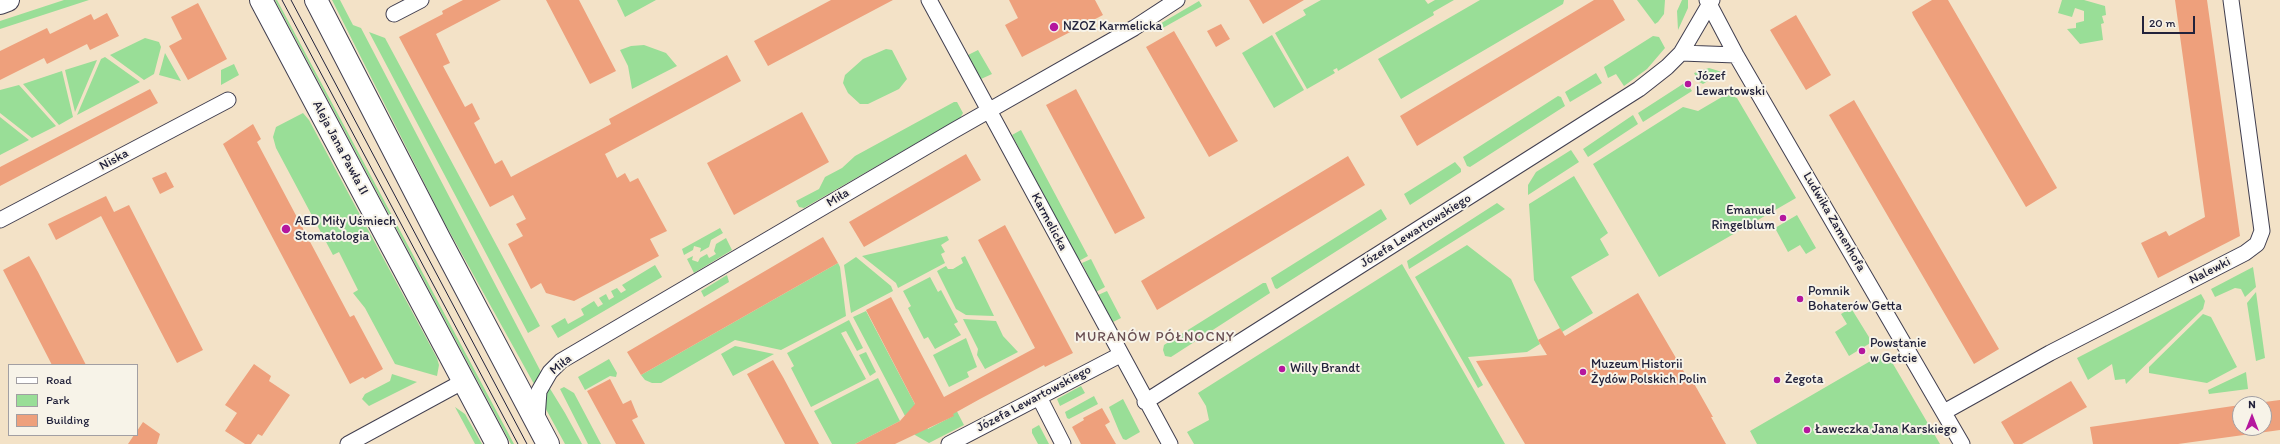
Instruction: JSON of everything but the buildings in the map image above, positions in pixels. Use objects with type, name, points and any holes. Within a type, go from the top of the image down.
[{"type":"main road","name":"Aleja Jana Pawła II","points":[[261,0],[497,444]]},
{"type":"main road","points":[[316,0],[548,444]]},
{"type":"street","points":[[394,14],[421,0]]},
{"type":"street","name":"Karmelicka","points":[[929,0],[1145,402],[1170,444]]},
{"type":"street","name":"Miła","points":[[538,424],[536,407],[539,391],[550,372],[561,362],[989,111],[1134,28],[1176,0]]},
{"type":"street","name":"Nalewki","points":[[1944,412],[2050,353],[2245,253],[2258,244],[2262,231],[2231,0]]},
{"type":"street","name":"Ludwika Zamenhofa","points":[[1709,2],[1736,55],[1962,444]]},
{"type":"street","name":"Józefa Lewartowskiego","points":[[1145,402],[1639,89],[1667,67],[1681,53],[1709,2]]},
{"type":"street","points":[[1681,53],[1736,55]]},
{"type":"street","name":"Niska","points":[[0,220],[228,100]]},
{"type":"street","name":"Józefa Lewartowskiego","points":[[949,444],[1120,355]]},
{"type":"street","points":[[348,444],[464,381]]},
{"type":"street","points":[[1039,397],[1063,444]]},
{"type":"green space","points":[[64,0],[89,0],[0,29],[0,21]]},
{"type":"green space","points":[[275,0],[277,0],[514,444],[511,444]]},
{"type":"green space","points":[[332,0],[340,0],[353,25],[361,28],[541,372],[534,384],[443,220]]},
{"type":"green space","points":[[617,0],[656,0],[625,17]]},
{"type":"green space","points":[[1321,0],[1425,0],[1428,4],[1435,0],[1454,0],[1433,12],[1434,15],[1338,71],[1337,68],[1333,70],[1335,73],[1307,89],[1275,33],[1306,15],[1303,10]]},
{"type":"green space","points":[[1480,0],[1564,0],[1563,4],[1401,99],[1378,59]]},
{"type":"green space","points":[[1637,0],[1665,0],[1664,14],[1658,22],[1655,24]]},
{"type":"green space","points":[[1682,0],[1688,0],[1688,8],[1678,30],[1677,11]]},
{"type":"green space","points":[[2062,0],[2084,0],[2105,6],[2106,15],[2102,16],[2104,23],[2101,24],[2103,40],[2080,44],[2067,29],[2076,28],[2076,23],[2084,21],[2084,11],[2075,8],[2072,17],[2058,13]]},
{"type":"green space","points":[[1199,1],[1202,6],[1161,29],[1158,25]]},
{"type":"green space","points":[[369,32],[385,38],[540,326],[528,333]]},
{"type":"green space","points":[[1272,35],[1304,90],[1274,108],[1242,53]]},
{"type":"green space","points":[[1653,36],[1659,37],[1665,48],[1647,69],[1624,86],[1616,74],[1608,78],[1604,67]]},
{"type":"green space","points":[[145,38],[159,42],[161,47],[154,74],[144,80],[110,55]]},
{"type":"green space","points":[[644,45],[666,53],[677,66],[632,89],[628,66],[620,50],[631,46]]},
{"type":"green space","points":[[886,49],[892,50],[907,79],[899,89],[868,104],[860,104],[848,93],[843,83],[845,75],[863,59]]},
{"type":"green space","points":[[978,50],[992,74],[981,79],[968,55]]},
{"type":"green space","points":[[165,53],[181,81],[159,75]]},
{"type":"green space","points":[[105,57],[140,82],[77,115],[101,59]]},
{"type":"green space","points":[[97,60],[75,112],[65,70]]},
{"type":"green space","points":[[234,64],[239,75],[221,85],[221,70]]},
{"type":"green space","points":[[1709,68],[1722,72],[1703,84],[1699,82],[1694,73]]},
{"type":"green space","points":[[62,71],[73,117],[59,125],[23,84]]},
{"type":"green space","points":[[1596,73],[1602,83],[1570,102],[1565,92]]},
{"type":"green space","points":[[1686,82],[1692,91],[1643,122],[1638,113]]},
{"type":"green space","points":[[19,85],[56,126],[32,138],[0,113],[0,90]]},
{"type":"green space","points":[[1727,94],[1737,98],[1796,198],[1659,277],[1593,164],[1683,107],[1698,111]]},
{"type":"green space","points":[[1558,96],[1561,97],[1565,106],[1470,167],[1467,166],[1463,157]]},
{"type":"green space","points":[[954,102],[957,102],[963,113],[960,118],[804,208],[799,207],[796,201],[819,189],[825,177],[842,168],[855,156]]},
{"type":"green space","points":[[303,113],[309,120],[437,358],[439,365],[437,376],[395,364],[365,308],[353,293],[358,290],[339,252],[333,255],[276,148],[273,137],[276,127]]},
{"type":"green space","points":[[1633,115],[1638,124],[1588,157],[1583,149]]},
{"type":"green space","points":[[0,117],[29,140],[0,155]]},
{"type":"green space","points":[[1021,130],[1088,256],[1079,261],[1012,135]]},
{"type":"green space","points":[[1571,150],[1579,162],[1528,195],[1528,185],[1536,172]]},
{"type":"green space","points":[[1455,162],[1461,169],[1461,172],[1410,205],[1404,194]]},
{"type":"green space","points":[[1574,176],[1608,233],[1600,239],[1609,255],[1571,277],[1593,313],[1562,332],[1534,280],[1529,204]]},
{"type":"green space","points":[[1497,203],[1505,209],[1409,269],[1407,261]]},
{"type":"green space","points":[[1381,209],[1387,219],[1277,289],[1275,288],[1271,278]]},
{"type":"green space","points":[[1797,215],[1816,248],[1806,254],[1800,245],[1788,252],[1775,228]]},
{"type":"green space","points":[[720,228],[723,233],[711,240],[709,247],[700,252],[701,248],[694,246],[693,250],[684,255],[682,249]]},
{"type":"green space","points":[[947,236],[949,240],[941,245],[945,252],[941,254],[945,263],[898,288],[896,283],[862,256]]},
{"type":"green space","points":[[726,238],[732,250],[694,273],[687,259],[693,256],[692,260],[698,262],[700,258],[707,254],[709,258],[716,254],[714,251],[716,244]]},
{"type":"green space","points":[[1467,245],[1511,279],[1540,344],[1527,352],[1468,357],[1483,385],[1478,388],[1415,277]]},
{"type":"green space","points":[[965,256],[994,316],[966,315],[956,309],[937,271],[946,266],[948,269],[953,269],[963,263],[961,258]]},
{"type":"green space","points":[[856,257],[891,286],[893,291],[851,313],[844,265]]},
{"type":"green space","points":[[1091,259],[1105,287],[1096,292],[1082,263]]},
{"type":"green space","points":[[838,263],[840,267],[846,316],[781,350],[735,340],[661,383],[652,383],[645,380],[641,375]]},
{"type":"green space","points":[[1402,264],[1505,444],[1194,444],[1187,432],[1209,420],[1206,406],[1198,393]]},
{"type":"green space","points":[[655,265],[662,277],[558,338],[551,326],[565,318],[568,324],[584,315],[581,309],[594,301],[598,307],[603,304],[599,298],[606,294],[609,300],[614,297],[611,291],[617,288],[621,293],[626,290],[622,285]]},
{"type":"green space","points":[[2253,267],[2256,287],[2245,297],[2241,289],[2235,288],[2215,297],[2211,289]]},
{"type":"green space","points":[[727,275],[729,282],[704,297],[701,291]]},
{"type":"green space","points":[[930,277],[938,292],[941,290],[958,322],[954,324],[961,335],[935,349],[928,337],[924,339],[908,308],[911,306],[903,291]]},
{"type":"green space","points":[[1263,283],[1266,283],[1270,293],[1171,357],[1165,356],[1163,350],[1164,345]]},
{"type":"green space","points":[[1107,291],[1121,318],[1113,322],[1098,295]]},
{"type":"green space","points":[[2256,292],[2265,358],[2256,361],[2247,303]]},
{"type":"green space","points":[[2201,294],[2205,301],[2203,309],[2126,384],[2125,379],[2115,380],[2112,364],[2088,380],[2077,358]]},
{"type":"green space","points":[[1851,308],[1872,342],[1849,356],[1835,332],[1847,324],[1841,314]]},
{"type":"green space","points":[[866,311],[928,429],[953,416],[944,398],[949,396],[964,425],[929,443],[915,435],[853,317]]},
{"type":"green space","points":[[2203,314],[2211,317],[2237,367],[2207,383],[2149,373],[2149,367]]},
{"type":"green space","points":[[963,319],[996,321],[1003,336],[1018,352],[985,369],[977,355],[978,349]]},
{"type":"green space","points":[[849,320],[863,348],[857,351],[846,331],[841,333],[866,379],[811,407],[791,368],[794,366],[787,353]]},
{"type":"green space","points":[[966,338],[977,367],[967,372],[969,377],[949,387],[933,355]]},
{"type":"green space","points":[[735,346],[774,354],[733,376],[721,354]]},
{"type":"green space","points":[[866,352],[876,372],[870,376],[859,355]]},
{"type":"green space","points":[[1886,352],[1940,444],[1757,444],[1750,431]]},
{"type":"green space","points":[[609,359],[617,373],[616,377],[610,376],[585,390],[578,377]]},
{"type":"green space","points":[[2246,372],[2248,389],[2209,394],[2208,390]]},
{"type":"green space","points":[[392,374],[417,382],[369,406],[362,399],[365,394],[390,381]]},
{"type":"green space","points":[[878,378],[900,421],[855,444],[832,444],[814,411]]},
{"type":"green space","points":[[1081,386],[1085,393],[1060,406],[1057,399]]},
{"type":"green space","points":[[549,387],[582,444],[565,444],[542,402]]},
{"type":"green space","points":[[564,387],[574,393],[601,444],[588,444],[560,389]]},
{"type":"green space","points":[[1094,396],[1098,404],[1069,419],[1067,418],[1065,412]]},
{"type":"green space","points":[[1123,399],[1140,432],[1126,440],[1123,439],[1109,407]]},
{"type":"green space","points":[[455,407],[465,414],[482,444],[475,444]]},
{"type":"green space","points":[[1039,425],[1049,444],[1038,444],[1032,433],[1032,429]]},
{"type":"tram line","points":[[282,0],[518,444]]},
{"type":"tram line","points":[[291,0],[527,444]]},
{"type":"place","name":"NZOZ Karmelicka","points":[[1054,27]]},
{"type":"place","name":"Józef Lewartowski","points":[[1688,84]]},
{"type":"place","name":"Emanuel Ringelblum","points":[[1783,218]]},
{"type":"place","name":"AED Miły Uśmiech Stomatologia","points":[[286,229]]},
{"type":"place","name":"Pomnik Bohaterów Getta","points":[[1800,299]]},
{"type":"place","name":"Powstanie w Getcie","points":[[1862,351]]},
{"type":"place","name":"Willy Brandt","points":[[1282,369]]},
{"type":"place","name":"Muzeum Historii Żydów Polskich Polin","points":[[1583,372]]},
{"type":"place","name":"Żegota","points":[[1777,380]]},
{"type":"place","name":"Ławeczka Jana Karskiego","points":[[1807,430]]},
{"type":"district","name":"MURANÓW PÓŁNOCNY","points":[[1155,337]]}]
